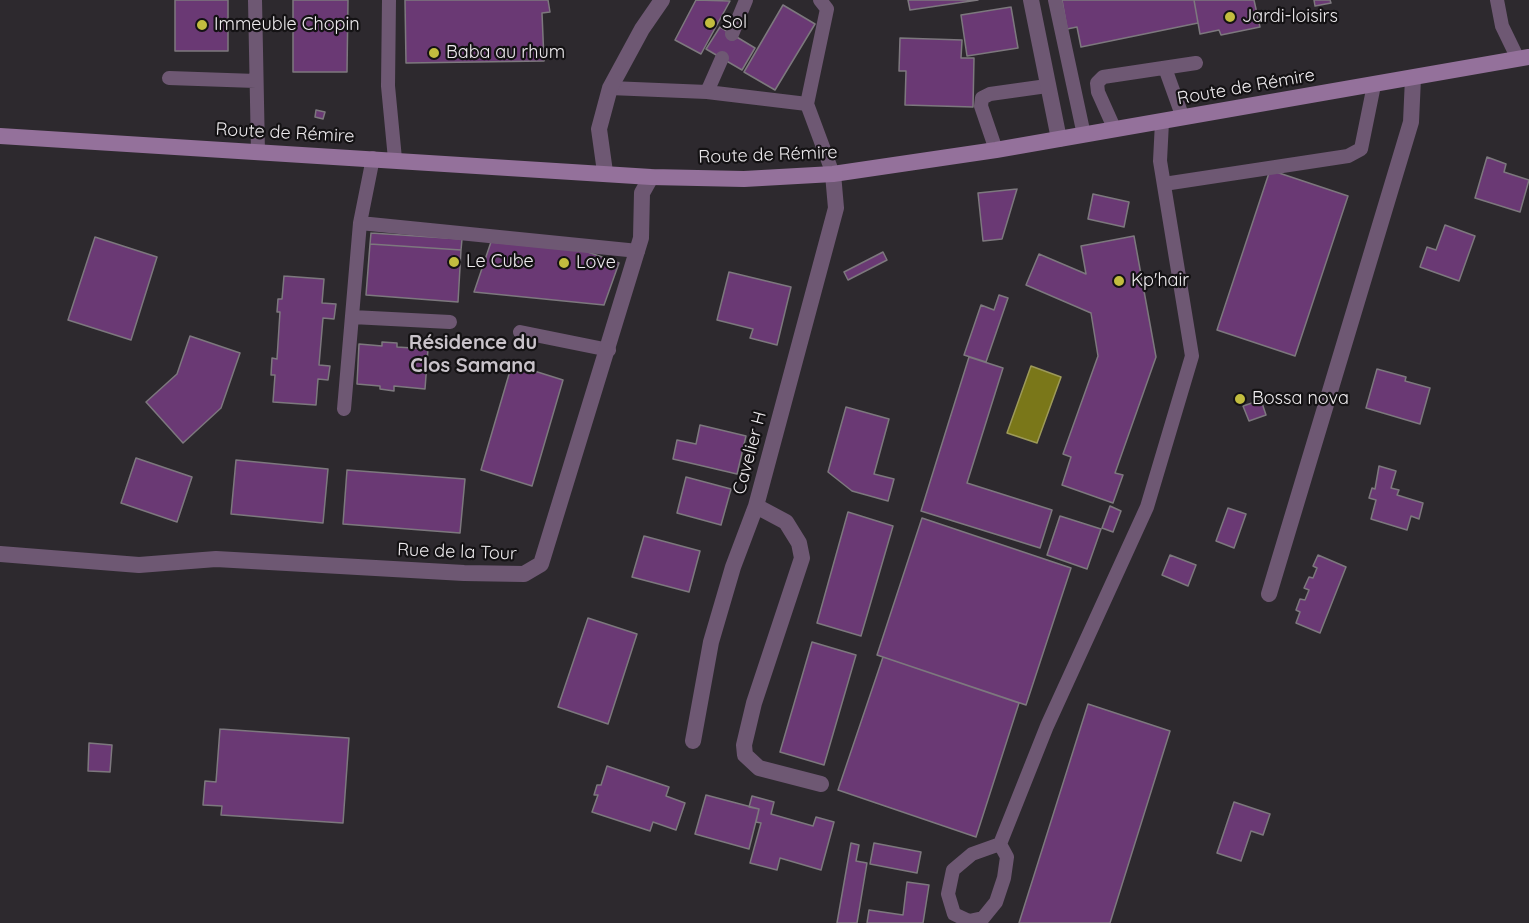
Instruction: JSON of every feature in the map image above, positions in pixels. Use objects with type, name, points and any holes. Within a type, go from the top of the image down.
[{"type":"main road","name":"Route de Rémire","points":[[0,136],[605,172],[651,177],[744,178],[833,174],[1115,130],[1523,58]]},
{"type":"street","points":[[605,172],[599,129],[610,88],[642,29],[662,0]]},
{"type":"street","points":[[1031,0],[1059,139]]},
{"type":"street","points":[[1269,594],[1411,122],[1413,78]]},
{"type":"street","name":"Cavelier H","points":[[693,741],[711,642],[733,567],[756,506],[836,208],[833,174]]},
{"type":"street","name":"Rue de la Tour","points":[[0,554],[139,566],[216,559],[464,573],[524,574],[542,564],[642,238],[642,193],[651,177]]},
{"type":"street","points":[[756,506],[786,522],[799,543],[802,558],[754,703],[744,745],[745,755],[759,768],[821,784]]},
{"type":"lane","points":[[255,0],[258,152]]},
{"type":"lane","points":[[389,0],[388,86],[395,159]]},
{"type":"lane","points":[[732,34],[746,0]]},
{"type":"lane","points":[[820,0],[827,9],[807,104],[833,174]]},
{"type":"lane","points":[[1055,0],[1084,135]]},
{"type":"lane","points":[[1497,0],[1502,26],[1523,58]]},
{"type":"lane","points":[[707,92],[723,58]]},
{"type":"lane","points":[[1115,130],[1098,92],[1097,83],[1103,76],[1196,63]]},
{"type":"lane","points":[[1165,68],[1183,118]]},
{"type":"lane","points":[[169,78],[256,81]]},
{"type":"lane","points":[[1164,184],[1348,156],[1361,149],[1374,85]]},
{"type":"lane","points":[[996,150],[981,106],[982,98],[990,93],[1047,86]]},
{"type":"lane","points":[[610,88],[707,92],[807,104]]},
{"type":"lane","points":[[1000,844],[1007,857],[1004,878],[996,902],[983,918],[969,921],[954,914],[948,894],[953,870],[972,854],[1000,844],[1047,726],[1147,507],[1192,356],[1160,161],[1162,122]]},
{"type":"lane","points":[[344,409],[360,223],[372,158]]},
{"type":"lane","points":[[360,223],[638,251]]},
{"type":"lane","points":[[352,317],[450,322]]},
{"type":"lane","points":[[520,332],[609,350]]},
{"type":"shaded area","points":[[1031,366],[1061,377],[1037,443],[1007,433]]},
{"type":"building","name":"Immeuble Chopin","points":[[175,0],[228,0],[228,51],[175,51]]},
{"type":"building","points":[[293,0],[348,0],[347,72],[293,72]]},
{"type":"building","points":[[405,0],[548,0],[550,12],[542,13],[544,61],[406,63]]},
{"type":"building","points":[[696,0],[730,1],[701,54],[675,40]]},
{"type":"building","points":[[908,0],[978,0],[910,10]]},
{"type":"building","points":[[1062,0],[1194,0],[1198,23],[1081,47],[1077,27],[1067,29]]},
{"type":"building","points":[[1194,0],[1254,0],[1260,27],[1221,35],[1219,30],[1200,34]]},
{"type":"building","points":[[1314,0],[1330,0],[1331,3],[1315,6]]},
{"type":"building","points":[[783,5],[815,24],[775,90],[744,72]]},
{"type":"building","points":[[1011,7],[1018,48],[967,56],[961,15]]},
{"type":"building","points":[[720,27],[755,48],[742,70],[706,49]]},
{"type":"building","points":[[900,38],[962,40],[961,58],[974,58],[973,107],[905,105],[906,71],[899,71]]},
{"type":"building","points":[[316,110],[325,112],[323,119],[315,117]]},
{"type":"building","points":[[1487,157],[1506,164],[1504,172],[1529,180],[1520,212],[1475,198]]},
{"type":"building","points":[[1270,170],[1348,196],[1295,356],[1217,330]]},
{"type":"building","points":[[1017,189],[1002,239],[983,241],[978,193]]},
{"type":"building","points":[[1093,194],[1129,202],[1124,227],[1088,219]]},
{"type":"building","points":[[1445,225],[1475,236],[1459,281],[1420,267],[1427,247],[1436,250]]},
{"type":"building","points":[[371,233],[462,239],[461,250],[370,244]]},
{"type":"building","points":[[1134,236],[1156,357],[1115,473],[1123,475],[1113,503],[1062,485],[1071,457],[1063,454],[1098,356],[1091,313],[1026,285],[1039,254],[1086,274],[1081,246]]},
{"type":"building","points":[[95,237],[157,257],[131,340],[68,320]]},
{"type":"building","points":[[491,242],[585,251],[619,263],[604,305],[474,292]]},
{"type":"building","points":[[370,244],[461,250],[458,302],[366,295]]},
{"type":"building","points":[[883,252],[887,260],[848,280],[844,272]]},
{"type":"building","points":[[729,272],[791,287],[777,345],[750,338],[753,329],[717,320]]},
{"type":"building","points":[[284,276],[324,279],[322,303],[336,304],[334,319],[323,318],[319,365],[330,366],[328,380],[318,379],[316,405],[273,402],[275,375],[271,375],[272,358],[277,359],[280,312],[277,312],[278,299],[282,299]]},
{"type":"building","points":[[999,295],[1008,298],[986,362],[964,355],[981,305],[994,310]]},
{"type":"building","points":[[190,336],[240,353],[221,408],[183,443],[146,402],[177,374]]},
{"type":"building","points":[[382,342],[397,343],[397,347],[428,349],[425,389],[394,386],[394,391],[380,389],[380,386],[357,384],[359,344],[382,346]]},
{"type":"building","points":[[969,357],[1003,368],[967,483],[1052,510],[1040,548],[921,511]]},
{"type":"building","points":[[512,364],[563,380],[532,486],[481,470]]},
{"type":"building","points":[[1377,369],[1406,377],[1405,381],[1430,388],[1420,424],[1366,408]]},
{"type":"building","points":[[1261,400],[1266,415],[1249,421],[1243,406]]},
{"type":"building","points":[[846,407],[889,419],[874,474],[894,479],[888,501],[852,491],[828,472]]},
{"type":"building","points":[[700,425],[746,436],[737,474],[673,459],[677,440],[696,444]]},
{"type":"building","points":[[136,458],[192,477],[177,522],[121,503]]},
{"type":"building","points":[[236,460],[328,469],[323,523],[231,514]]},
{"type":"building","points":[[1379,466],[1396,471],[1391,488],[1399,490],[1397,495],[1423,503],[1419,519],[1411,516],[1407,530],[1371,519],[1376,500],[1369,498],[1372,488],[1375,489]]},
{"type":"building","points":[[347,470],[465,479],[460,533],[343,524]]},
{"type":"building","points":[[686,477],[731,489],[721,525],[677,513]]},
{"type":"building","points":[[1110,506],[1121,511],[1113,532],[1102,528]]},
{"type":"building","points":[[1228,508],[1246,514],[1234,548],[1216,541]]},
{"type":"building","points":[[848,512],[893,526],[861,636],[817,623]]},
{"type":"building","points":[[1060,516],[1101,529],[1087,569],[1047,555]]},
{"type":"building","points":[[922,518],[1071,568],[1026,705],[877,655]]},
{"type":"building","points":[[644,536],[700,551],[689,592],[632,577]]},
{"type":"building","points":[[1170,555],[1196,565],[1188,586],[1162,575]]},
{"type":"building","points":[[1318,555],[1346,567],[1320,633],[1296,623],[1300,612],[1296,610],[1300,599],[1305,600],[1309,590],[1304,588],[1309,577],[1313,578],[1317,568],[1313,566]]},
{"type":"building","points":[[588,618],[637,634],[608,724],[558,707]]},
{"type":"building","points":[[812,642],[856,655],[824,765],[780,752]]},
{"type":"building","points":[[883,657],[1019,703],[976,837],[838,790]]},
{"type":"building","points":[[1088,704],[1170,731],[1110,923],[1019,923]]},
{"type":"building","points":[[220,729],[349,738],[343,823],[221,815],[222,806],[203,805],[205,781],[216,782]]},
{"type":"building","points":[[89,743],[112,745],[110,772],[88,771]]},
{"type":"building","points":[[607,766],[669,787],[666,796],[685,803],[676,830],[653,822],[650,831],[592,812],[598,795],[594,795],[597,785],[601,785]]},
{"type":"building","points":[[706,795],[759,809],[749,849],[695,834]]},
{"type":"building","points":[[752,796],[774,802],[771,814],[813,826],[816,817],[834,822],[821,870],[780,858],[777,870],[750,863],[761,823],[756,822],[759,809],[749,807]]},
{"type":"building","points":[[1234,802],[1270,814],[1263,835],[1251,831],[1241,861],[1217,853]]},
{"type":"building","points":[[851,843],[859,845],[856,861],[867,863],[857,923],[837,923]]},
{"type":"building","points":[[874,843],[921,852],[917,873],[870,864]]},
{"type":"building","points":[[907,882],[929,885],[923,923],[867,923],[869,910],[903,915]]},
{"type":"place","name":"Jardi-loisirs","points":[[1230,17]]},
{"type":"place","name":"Sol","points":[[710,23]]},
{"type":"place","name":"Immeuble Chopin","points":[[202,25]]},
{"type":"place","name":"Baba au rhum","points":[[434,53]]},
{"type":"place","name":"Le Cube","points":[[454,262]]},
{"type":"place","name":"Love","points":[[564,263]]},
{"type":"place","name":"Kp'hair","points":[[1119,281]]},
{"type":"place","name":"Bossa nova","points":[[1240,399]]},
{"type":"district","name":"Résidence du Clos Samana","points":[[473,354]]}]
